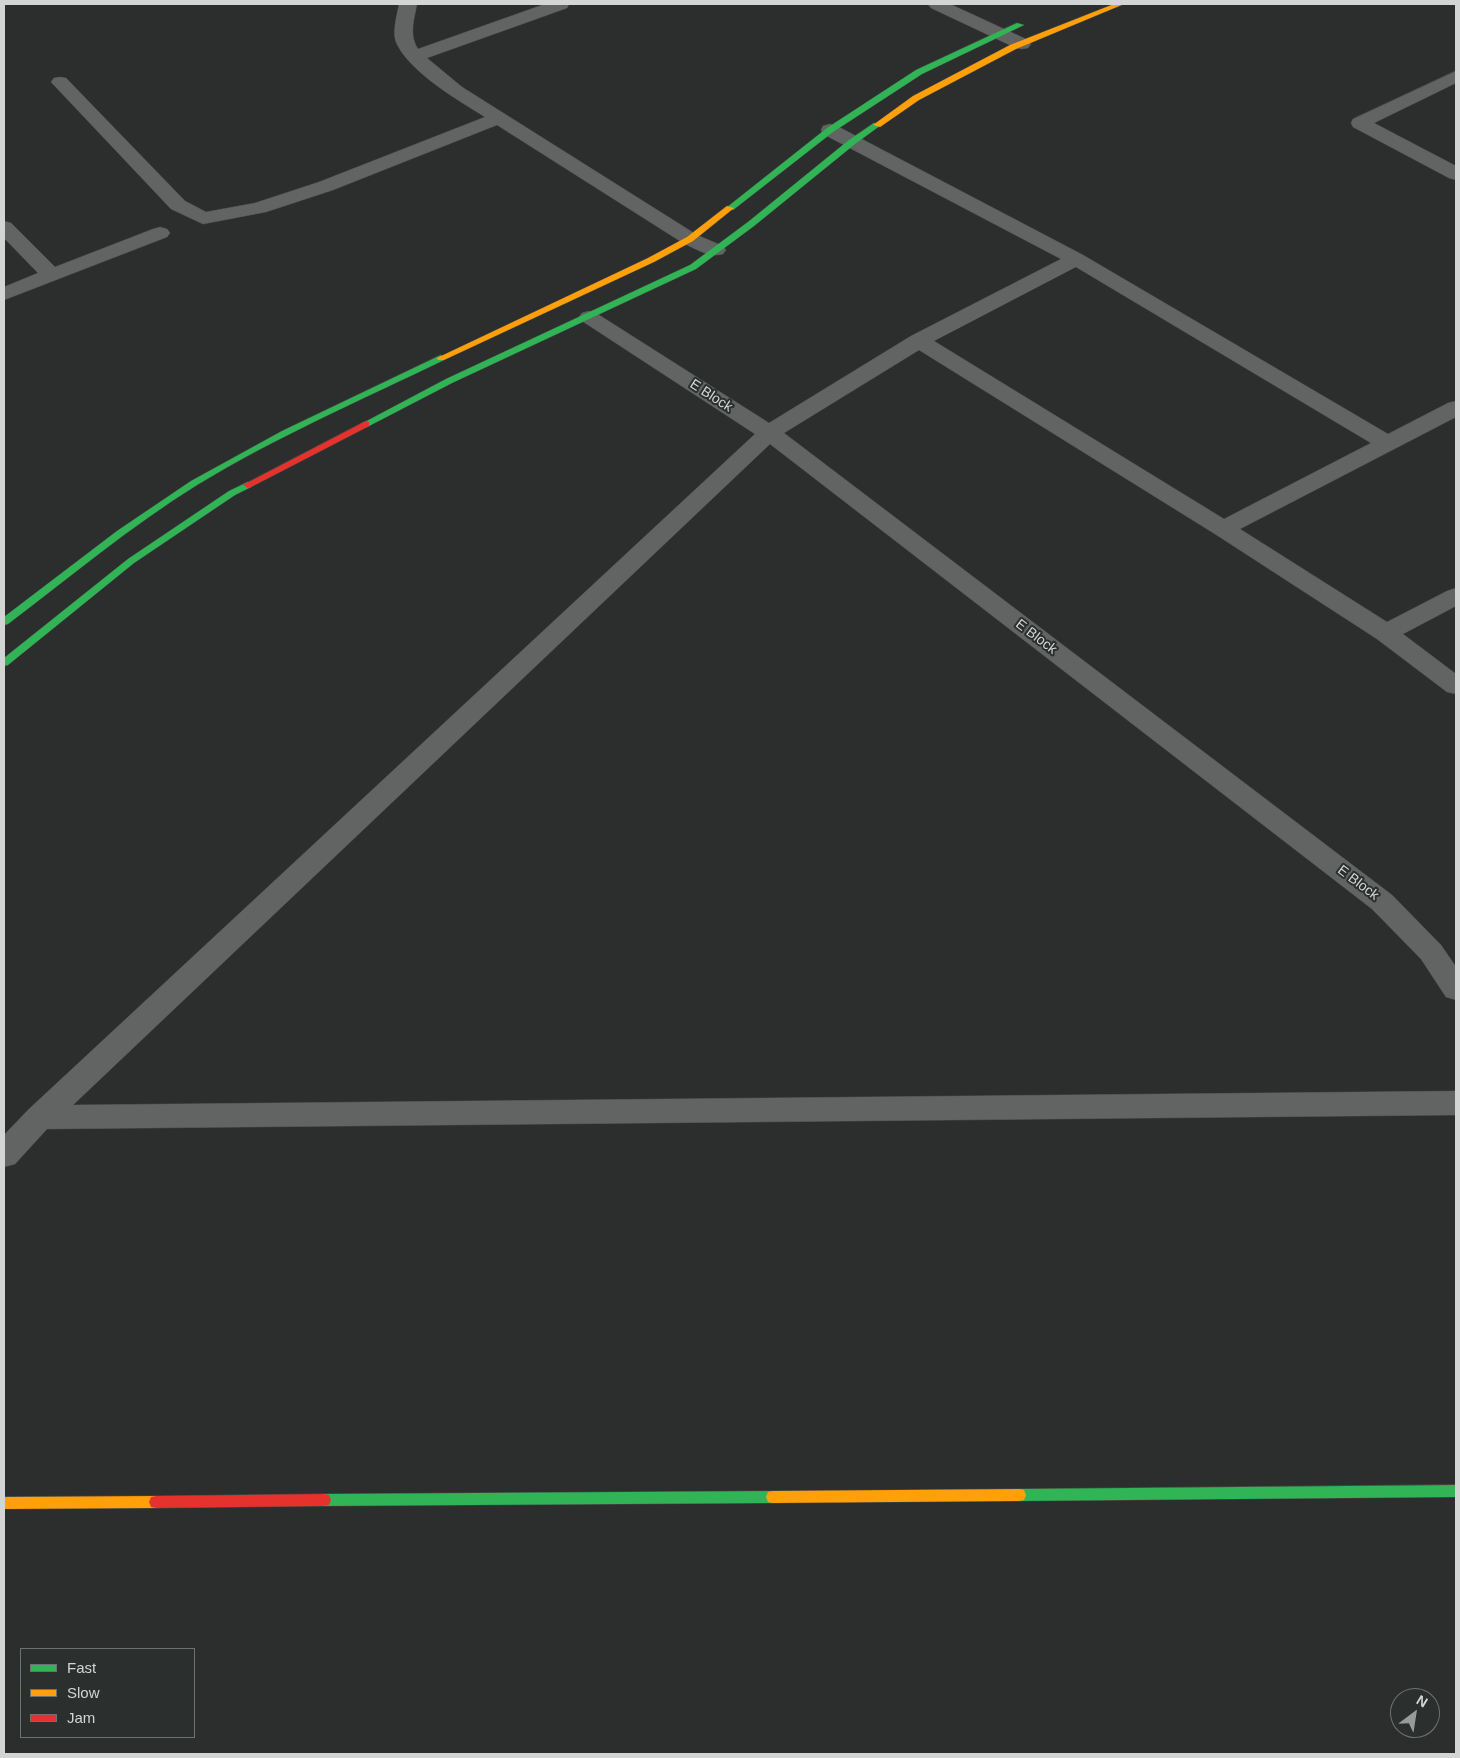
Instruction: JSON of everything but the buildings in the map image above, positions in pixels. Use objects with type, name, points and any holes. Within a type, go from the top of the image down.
[{"type":"street","points":[[408,4],[404,40],[414,57],[456,91],[690,239],[716,250]]},
{"type":"street","points":[[414,57],[562,4]]},
{"type":"street","points":[[937,4],[1022,44]]},
{"type":"street","points":[[4,663],[131,561],[232,493],[449,381],[589,317],[692,266],[716,250],[852,142],[916,98],[1022,44],[1120,4]]},
{"type":"street","points":[[4,622],[131,526],[193,484],[249,451],[346,403],[651,260],[690,239],[830,130],[919,72],[1000,33],[1028,22]]},
{"type":"street","points":[[1456,76],[1360,123],[1456,174]]},
{"type":"street","points":[[60,82],[178,205],[203,218],[259,208],[326,186],[499,118]]},
{"type":"street","points":[[830,130],[1076,259],[1387,443]]},
{"type":"street","points":[[4,227],[51,275]]},
{"type":"street","points":[[4,294],[160,232]]},
{"type":"street","points":[[4,1155],[40,1117],[768,433],[919,341],[1076,259]]},
{"type":"street","name":"E Block","points":[[589,317],[768,433],[1382,902],[1431,952],[1456,989]]},
{"type":"street","points":[[919,341],[1223,529],[1386,633],[1456,686]]},
{"type":"street","points":[[1223,529],[1456,408]]},
{"type":"street","points":[[1386,633],[1456,596]]},
{"type":"street","points":[[40,1117],[1456,1103]]},
{"type":"street","points":[[4,1503],[1456,1491]]},
{"type":"traffic: fast","points":[[730,208],[830,130],[919,72],[1020,25]]},
{"type":"traffic: fast","points":[[366,424],[449,381],[693,267],[751,224],[852,142],[877,125]]},
{"type":"traffic: fast","points":[[4,622],[121,533],[194,483],[285,433],[441,358]]},
{"type":"traffic: fast","points":[[4,663],[131,561],[232,493],[248,485]]},
{"type":"traffic: fast","points":[[1019,1495],[1456,1491]]},
{"type":"traffic: fast","points":[[324,1500],[773,1497]]},
{"type":"traffic: slow","points":[[877,125],[916,98],[1013,47],[1120,4]]},
{"type":"traffic: slow","points":[[441,358],[651,260],[690,239],[730,208]]},
{"type":"traffic: slow","points":[[773,1497],[1019,1495]]},
{"type":"traffic: slow","points":[[4,1503],[156,1502]]},
{"type":"traffic: jam","points":[[248,485],[366,424]]},
{"type":"traffic: jam","points":[[156,1502],[324,1500]]}]
